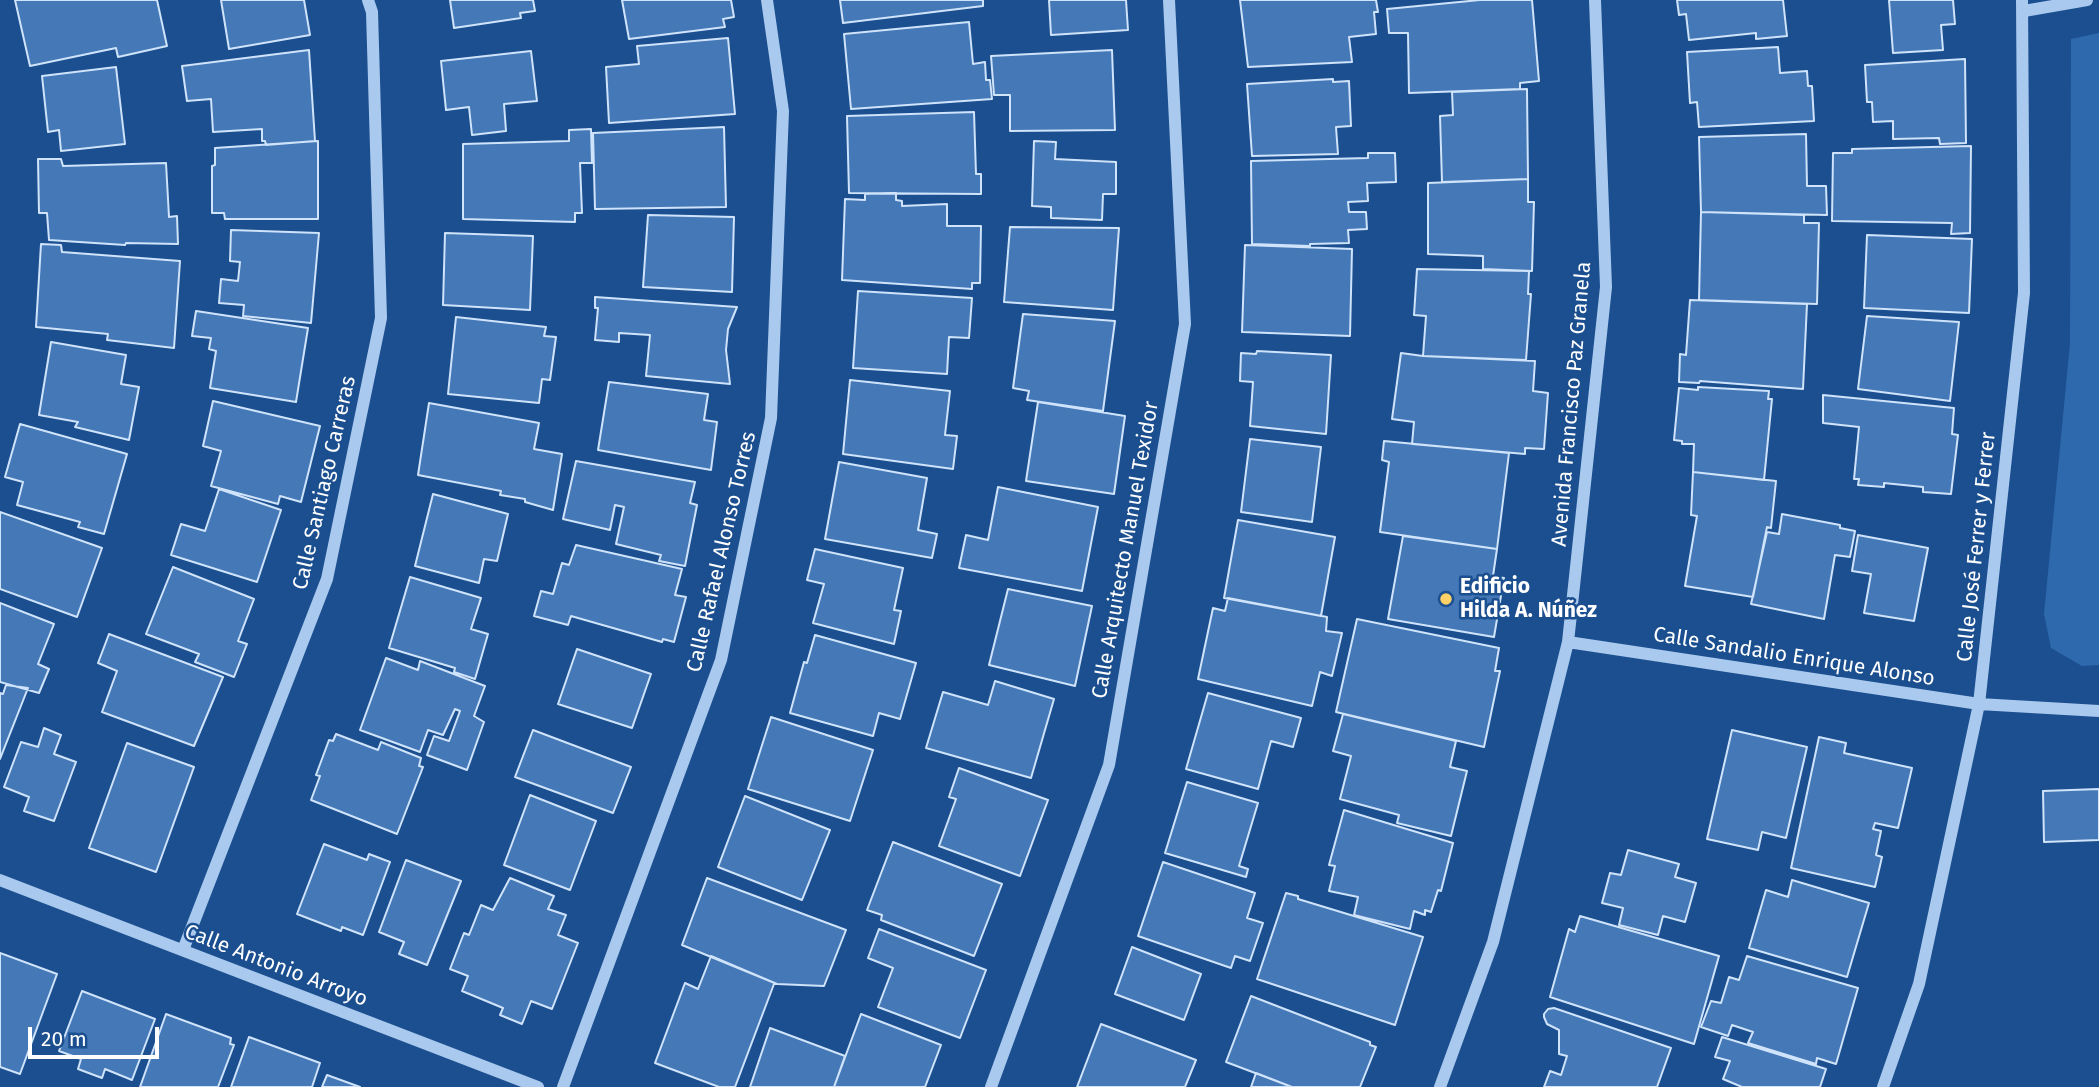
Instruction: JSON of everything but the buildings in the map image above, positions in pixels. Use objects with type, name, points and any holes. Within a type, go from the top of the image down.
[{"type":"street","name":"Calle Santiago Carreras","points":[[183,950],[327,579],[381,318],[372,12],[368,0]]},
{"type":"street","name":"Calle Rafael Alonso Torres","points":[[564,1087],[721,660],[771,418],[783,111],[767,0]]},
{"type":"street","name":"Calle Arquitecto Manuel Texidor","points":[[991,1087],[1109,765],[1185,324],[1169,0]]},
{"type":"street","name":"Avenida Francisco Paz Granela","points":[[1440,1087],[1493,942],[1568,642],[1606,287],[1595,0]]},
{"type":"street","points":[[2023,6],[2087,0]]},
{"type":"street","name":"Calle José Ferrer y Ferrer","points":[[1883,1087],[1919,984],[1979,704],[2024,293],[2023,6]]},
{"type":"street","name":"Calle Sandalio Enrique Alonso","points":[[1568,642],[1979,704],[2099,711]]},
{"type":"street","name":"Calle Antonio Arroyo","points":[[0,880],[538,1087]]},
{"type":"shaded area","points":[[2099,33],[2099,665],[2082,666],[2051,648],[2044,614],[2070,343],[2071,39]]},
{"type":"place","name":"Edificio Hilda A. Núñez","points":[[1446,599]]}]
